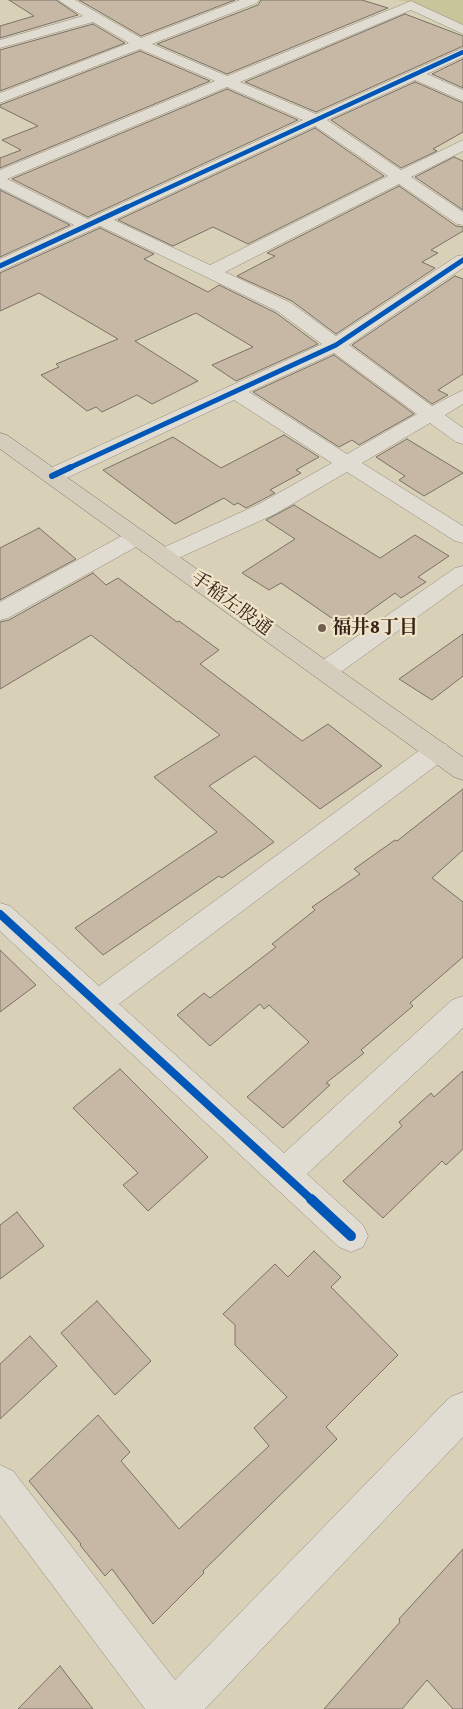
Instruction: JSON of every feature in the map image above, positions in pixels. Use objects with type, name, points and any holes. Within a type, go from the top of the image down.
[{"type":"main road","name":"手稲左股通","points":[[0,439],[463,770]]},
{"type":"street","points":[[67,0],[142,44],[315,119],[463,220]]},
{"type":"street","points":[[0,98],[252,0]]},
{"type":"street","points":[[0,176],[411,5],[463,30]]},
{"type":"street","points":[[0,44],[95,17]]},
{"type":"street","points":[[0,266],[463,52]]},
{"type":"street","points":[[414,74],[463,96]]},
{"type":"street","points":[[211,272],[463,146]]},
{"type":"street","points":[[0,182],[211,272],[284,307],[463,438]]},
{"type":"street","points":[[52,476],[336,345],[463,260]]},
{"type":"street","points":[[235,392],[463,536]]},
{"type":"street","points":[[164,556],[267,510],[463,396]]},
{"type":"street","points":[[0,612],[137,537]]},
{"type":"street","points":[[325,671],[463,573]]},
{"type":"street","points":[[97,1004],[437,751]]},
{"type":"street","points":[[0,914],[351,1236]]},
{"type":"street","points":[[284,1174],[463,1009]]},
{"type":"street","points":[[176,1709],[463,1410]]},
{"type":"street","points":[[0,1484],[172,1709]]},
{"type":"shaded area","points":[[397,0],[463,0],[463,25],[414,3]]},
{"type":"building","points":[[9,0],[56,0],[78,15],[0,38],[0,26],[34,16]]},
{"type":"building","points":[[79,0],[235,0],[141,36]]},
{"type":"building","points":[[261,0],[362,0],[388,8],[227,74],[157,44],[258,5]]},
{"type":"building","points":[[405,14],[463,36],[463,46],[316,112],[245,82]]},
{"type":"building","points":[[93,24],[125,43],[0,91],[0,50]]},
{"type":"building","points":[[140,51],[210,81],[0,168],[0,158],[21,150],[2,140],[38,126],[0,107],[0,105]]},
{"type":"building","points":[[463,59],[463,88],[432,74]]},
{"type":"building","points":[[415,82],[463,103],[463,132],[433,149],[437,151],[401,168],[331,120]]},
{"type":"building","points":[[227,89],[298,120],[88,217],[12,179]]},
{"type":"building","points":[[315,128],[384,176],[248,244],[213,227],[173,246],[118,220]]},
{"type":"building","points":[[454,157],[463,161],[463,210],[415,177]]},
{"type":"building","points":[[399,186],[456,226],[463,227],[463,231],[431,250],[438,253],[422,262],[435,268],[336,334],[292,301],[237,276],[275,256],[267,253]]},
{"type":"building","points":[[0,190],[70,225],[0,257]]},
{"type":"building","points":[[100,228],[154,254],[144,259],[208,292],[219,285],[276,313],[318,344],[236,381],[212,365],[253,347],[196,313],[135,341],[198,381],[152,404],[137,395],[102,412],[96,407],[87,411],[41,375],[59,367],[56,364],[118,339],[39,293],[0,311],[0,273]]},
{"type":"building","points":[[455,276],[463,279],[463,374],[438,390],[448,395],[432,404],[352,345]]},
{"type":"building","points":[[334,355],[414,414],[359,445],[352,440],[339,447],[253,392]]},
{"type":"building","points":[[284,435],[319,457],[296,470],[301,473],[270,490],[275,493],[246,508],[238,503],[234,505],[224,498],[175,524],[103,470],[173,437],[221,468]]},
{"type":"building","points":[[407,439],[463,473],[424,496],[399,480],[405,476],[376,457]]},
{"type":"building","points":[[294,505],[380,558],[415,535],[449,556],[418,577],[426,582],[401,598],[395,593],[346,628],[281,583],[269,590],[242,573],[295,539],[266,520]]},
{"type":"building","points":[[39,528],[76,559],[0,600],[0,548]]},
{"type":"building","points":[[93,573],[106,585],[118,578],[177,622],[179,621],[219,650],[200,664],[302,741],[328,724],[382,766],[320,809],[255,756],[209,786],[274,842],[222,878],[219,876],[103,955],[75,928],[217,832],[154,777],[220,735],[91,635],[0,689],[0,622],[9,620]]},
{"type":"building","points":[[463,634],[463,676],[432,700],[399,679]]},
{"type":"building","points":[[463,789],[463,850],[432,878],[463,902],[463,957],[410,1003],[413,1006],[361,1050],[364,1053],[326,1083],[330,1085],[283,1128],[247,1097],[309,1042],[269,1005],[264,1009],[260,1004],[210,1046],[177,1015],[204,993],[210,998],[276,947],[272,944],[315,910],[312,907],[360,874],[354,869],[395,840],[397,841]]},
{"type":"building","points":[[0,950],[36,985],[0,1012]]},
{"type":"building","points":[[120,1069],[208,1157],[148,1211],[123,1185],[138,1173],[73,1108]]},
{"type":"building","points":[[463,1071],[463,1149],[446,1165],[442,1161],[383,1218],[343,1181],[402,1126],[399,1122],[431,1093],[434,1097]]},
{"type":"building","points":[[17,1212],[44,1246],[0,1279],[0,1225]]},
{"type":"building","points":[[314,1251],[341,1277],[331,1287],[398,1355],[326,1427],[337,1439],[203,1571],[204,1573],[153,1624],[112,1569],[105,1576],[29,1481],[98,1415],[130,1452],[121,1461],[179,1529],[269,1446],[254,1428],[287,1397],[235,1345],[235,1325],[223,1314],[275,1264],[288,1277]]},
{"type":"building","points":[[97,1301],[151,1361],[115,1395],[61,1333]]},
{"type":"building","points":[[30,1336],[57,1366],[0,1419],[0,1364]]},
{"type":"building","points":[[463,1549],[463,1709],[453,1709],[427,1680],[402,1709],[324,1709],[400,1622],[399,1619]]},
{"type":"building","points":[[60,1666],[93,1709],[18,1709]]},
{"type":"cycle path","points":[[0,266],[463,52]]},
{"type":"cycle path","points":[[52,476],[336,345],[463,260]]},
{"type":"cycle path","points":[[0,914],[351,1236]]},
{"type":"place","name":"福井8丁目","points":[[322,628]]}]
